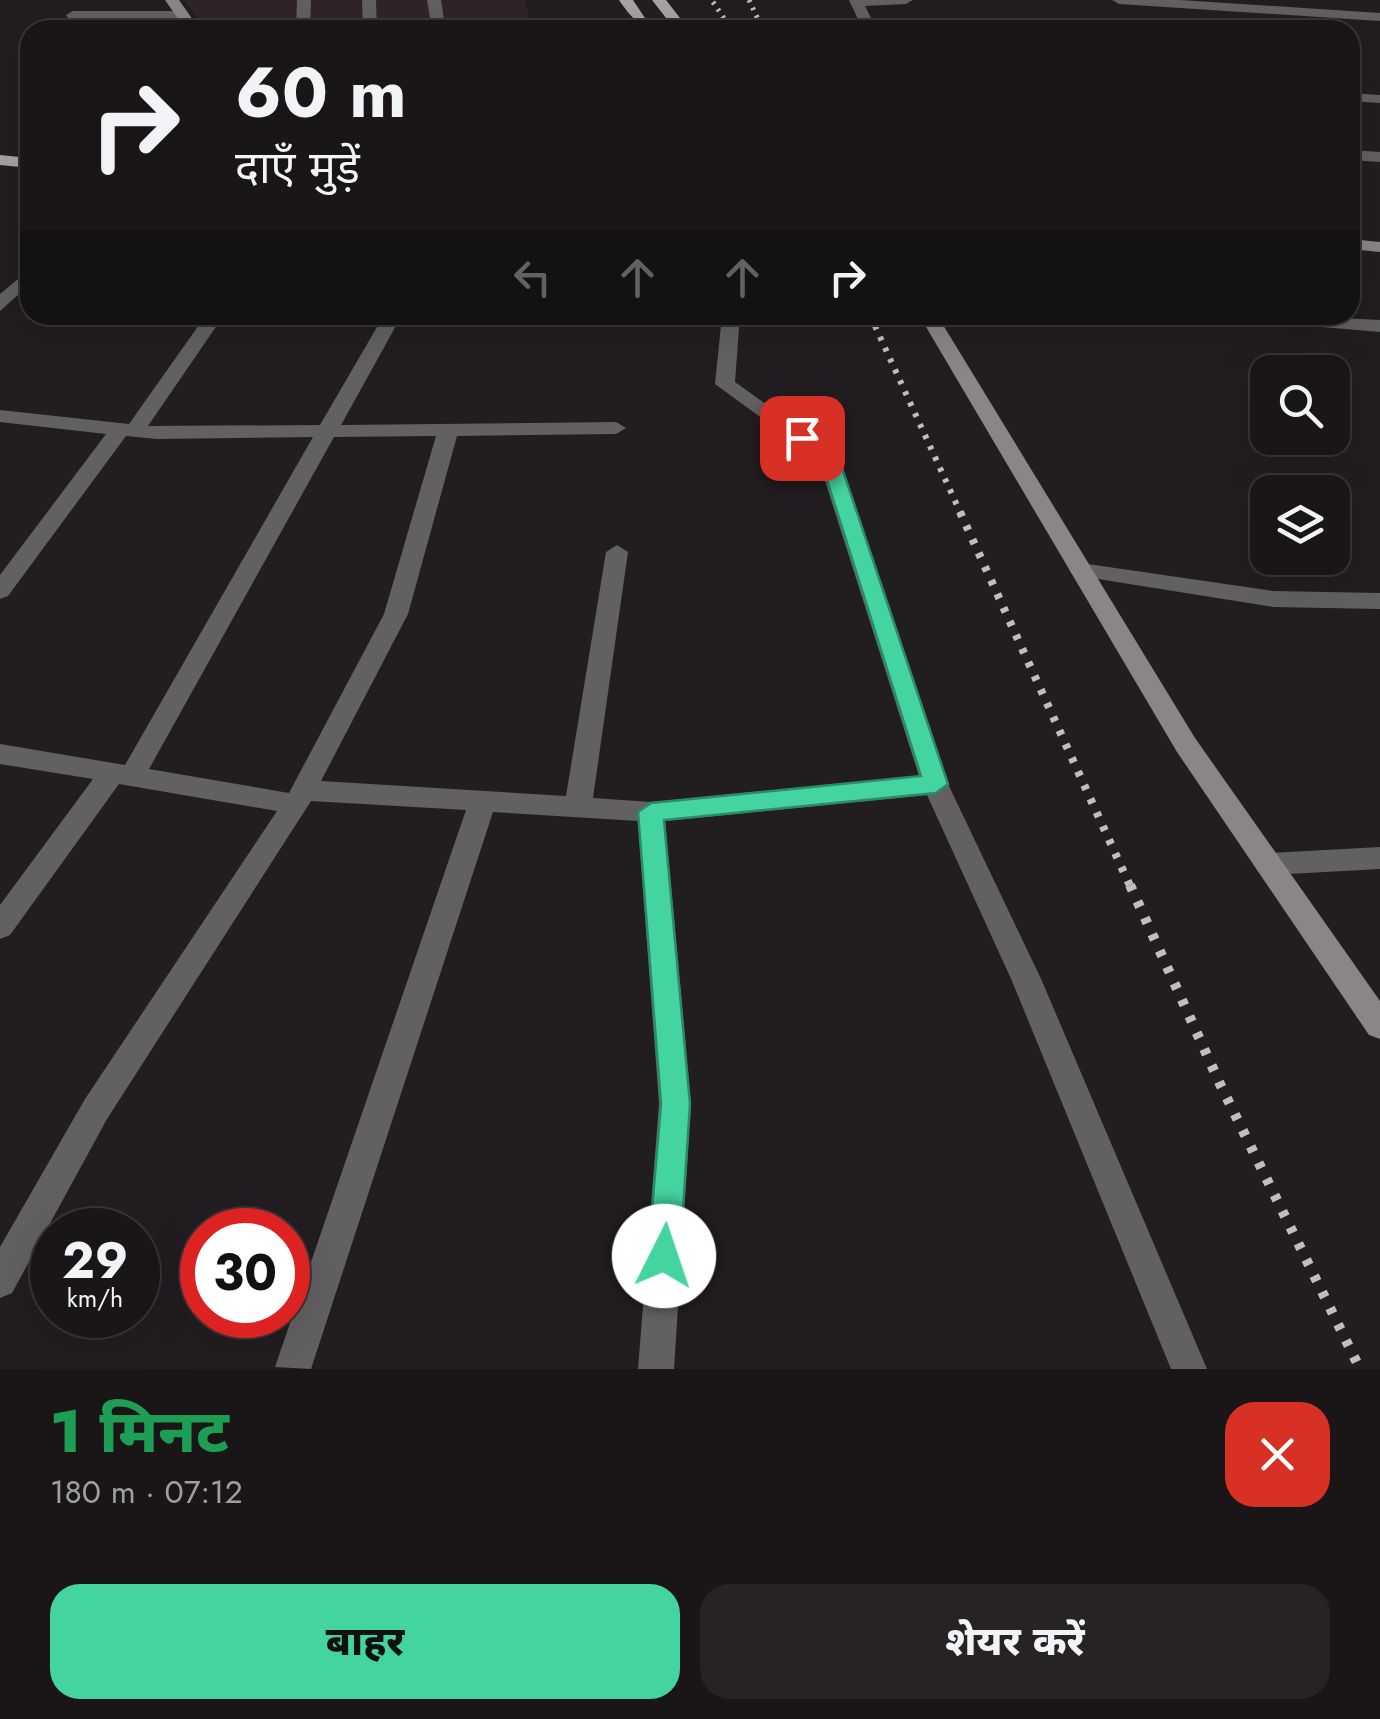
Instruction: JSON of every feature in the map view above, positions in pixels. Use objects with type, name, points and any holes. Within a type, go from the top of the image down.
[{"type":"street","points":[[172,0],[185,20]]},
{"type":"street","points":[[856,1],[906,0]]},
{"type":"street","points":[[1118,0],[1380,17]]},
{"type":"street","points":[[73,14],[182,16]]},
{"type":"street","points":[[0,305],[20,284]]},
{"type":"street","points":[[0,590],[207,325]]},
{"type":"street","points":[[0,928],[122,774],[387,325]]},
{"type":"street","points":[[730,325],[725,384],[828,456],[936,784],[1027,981],[1189,1369]]},
{"type":"street","points":[[934,325],[1186,744],[1380,1026]]},
{"type":"street","points":[[0,416],[127,430],[616,428]]},
{"type":"street","points":[[0,1281],[96,1109],[299,798],[396,614],[449,428]]},
{"type":"street","points":[[578,808],[617,552]]},
{"type":"street","points":[[1081,570],[1273,599],[1380,601]]},
{"type":"street","points":[[0,754],[299,798],[483,801],[651,812],[936,784]]},
{"type":"street","points":[[294,1367],[483,801]]},
{"type":"street","points":[[651,812],[675,1104],[656,1369]]},
{"type":"street","points":[[1268,864],[1380,858]]},
{"type":"shaded area","points":[[184,0],[525,0],[530,20],[199,20]]},
{"type":"railway","points":[[749,0],[758,20]]},
{"type":"railway","points":[[713,2],[725,20]]},
{"type":"railway","points":[[875,325],[961,514]]},
{"type":"railway","points":[[960,512],[1131,888]]},
{"type":"railway","points":[[1130,885],[1220,1084],[1360,1369]]},
{"type":"route","points":[[664,1256],[675,1104],[651,812],[936,784],[828,456],[802,438]]}]
